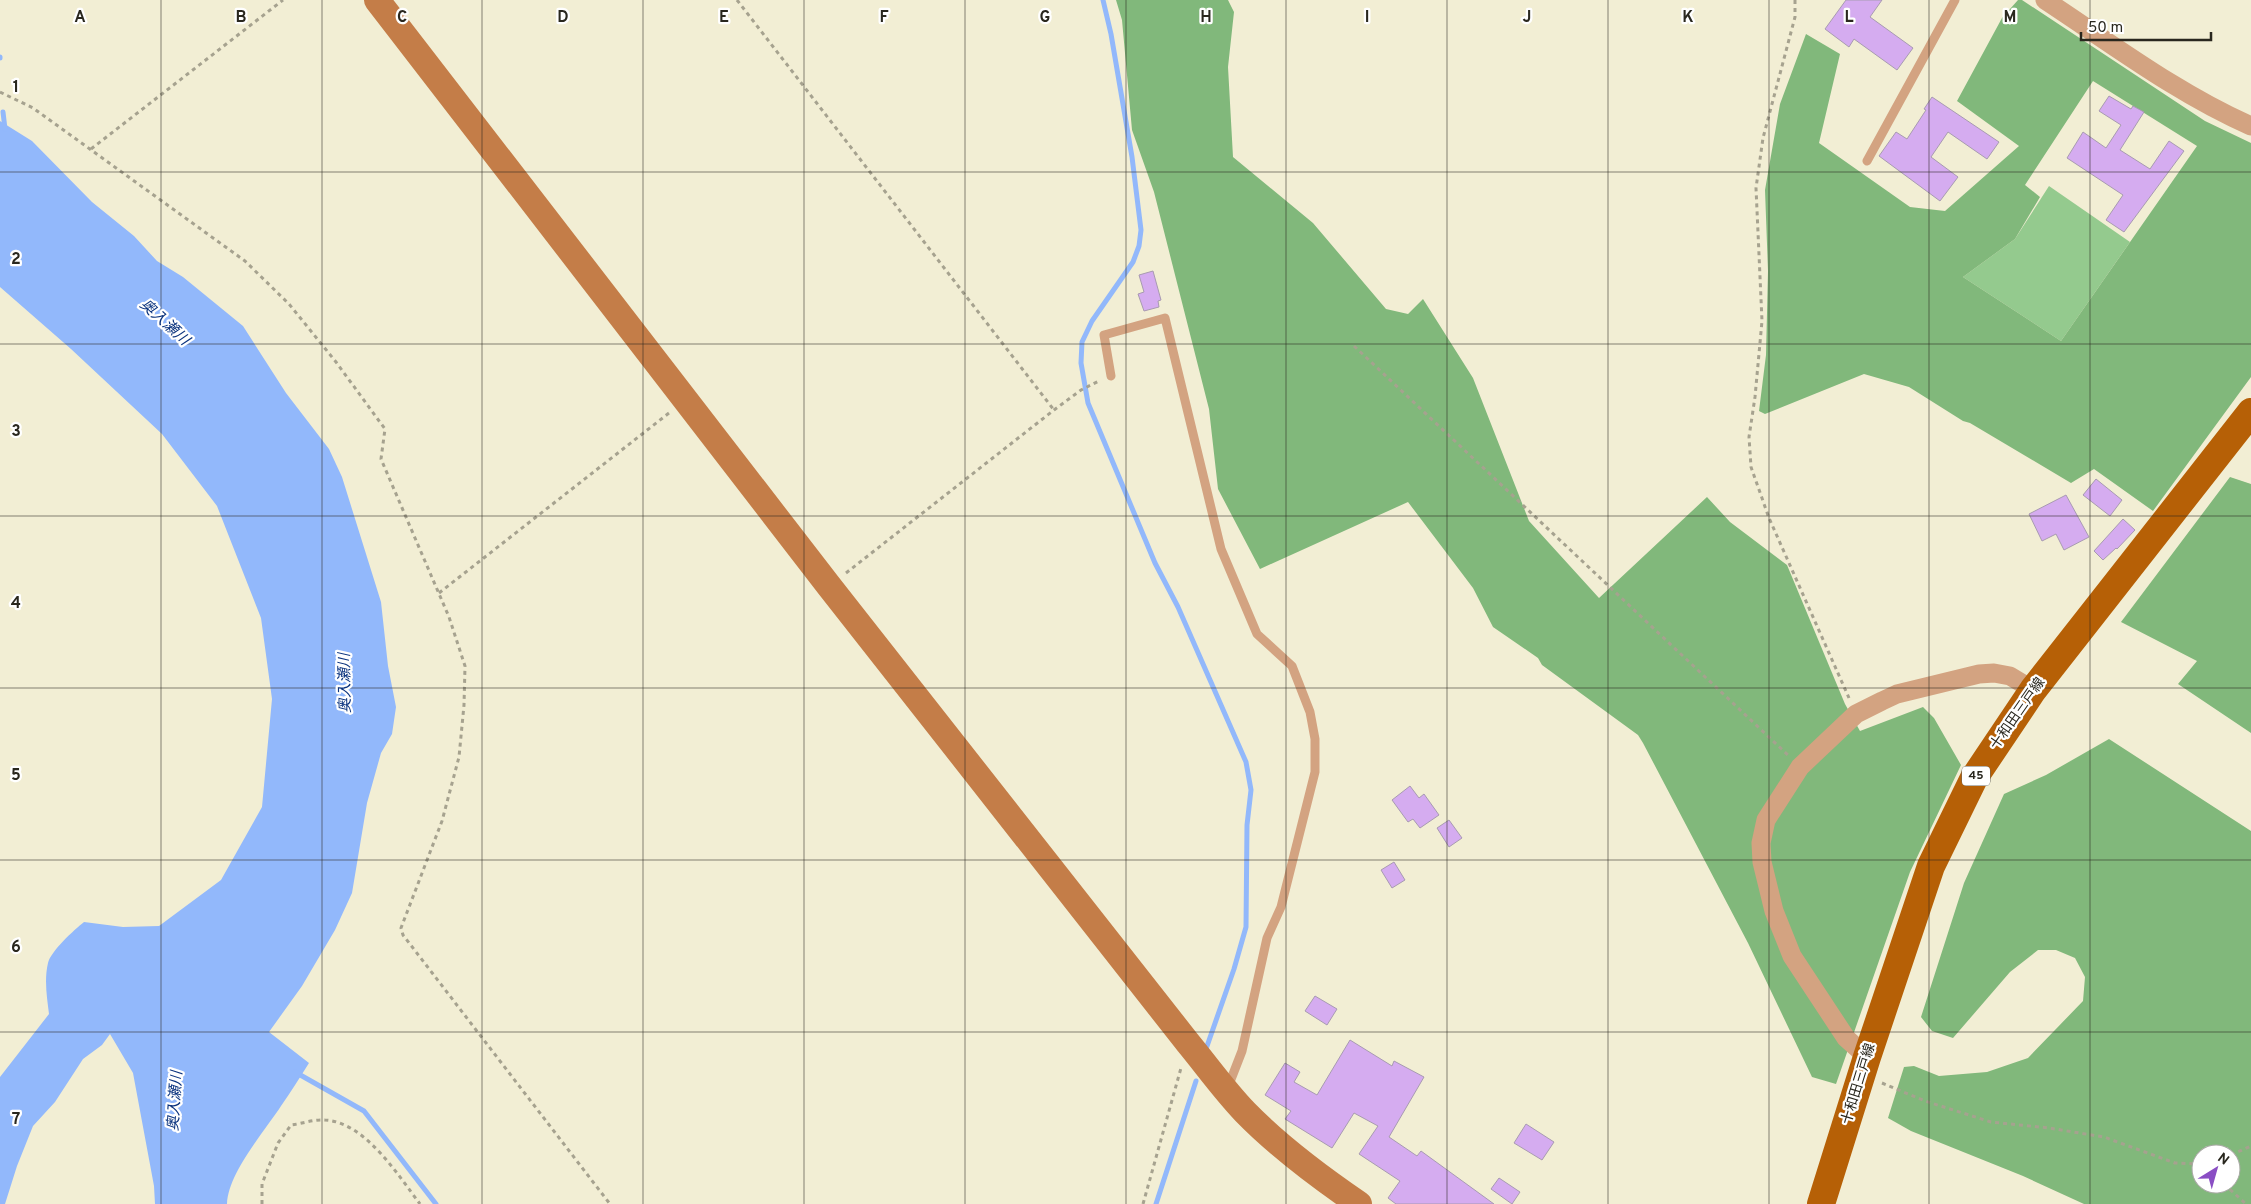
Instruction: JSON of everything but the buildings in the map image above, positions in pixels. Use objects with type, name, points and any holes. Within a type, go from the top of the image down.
[{"type":"main road","name":"十和田三戸線","points":[[1822,1204],[1931,866],[1974,778],[2033,690],[2251,412]]},
{"type":"street","points":[[377,0],[829,586],[1226,1090],[1270,1136],[1320,1178],[1359,1204]]},
{"type":"street","points":[[2046,0],[2184,92],[2225,115],[2251,126]]},
{"type":"street","points":[[1865,1066],[1792,956],[1774,911],[1762,862],[1760,843],[1766,820],[1800,767],[1856,714],[1897,694],[1979,674],[1994,673],[2010,676],[2033,690]]},
{"type":"lane","points":[[1867,161],[1955,0]]},
{"type":"lane","points":[[1111,376],[1104,335],[1165,318],[1221,549],[1257,634],[1292,666],[1310,712],[1315,739],[1315,772],[1281,907],[1267,938],[1242,1051],[1226,1090]]},
{"type":"path","points":[[91,149],[283,0]]},
{"type":"path","points":[[737,0],[1054,410]]},
{"type":"path","points":[[1794,0],[1795,17],[1763,138],[1756,188],[1762,321],[1755,397],[1749,437],[1751,467],[1769,518],[1856,714]]},
{"type":"path","points":[[0,92],[32,108],[245,261],[289,304],[336,362],[385,430],[381,459],[439,593],[465,666],[464,705],[459,757],[442,821],[401,928],[403,935],[610,1204]]},
{"type":"path","points":[[1354,346],[1800,767]]},
{"type":"path","points":[[829,586],[1054,410],[1094,383]]},
{"type":"path","points":[[439,593],[685,400]]},
{"type":"path","points":[[1143,1204],[1188,1043]]},
{"type":"path","points":[[1865,1066],[1925,1101],[1991,1122],[2049,1128],[2104,1137],[2175,1163],[2191,1164]]},
{"type":"path","points":[[262,1204],[262,1184],[278,1143],[286,1131],[291,1126],[325,1120],[345,1125],[363,1136],[391,1166],[420,1204]]},
{"type":"path","points":[[2235,1194],[2246,1204]]},
{"type":"green space","points":[[1116,0],[1228,0],[1234,12],[1228,67],[1233,157],[1313,223],[1386,309],[1408,314],[1423,299],[1473,378],[1529,521],[1599,598],[1707,497],[1730,522],[1787,565],[1845,704],[1860,731],[1923,707],[1934,718],[1961,765],[1910,872],[1836,1084],[1812,1077],[1748,943],[1638,735],[1542,665],[1538,658],[1493,627],[1473,588],[1408,502],[1260,569],[1218,489],[1209,409],[1154,192],[1132,130],[1122,20]]},
{"type":"green space","points":[[2018,0],[2022,0],[2205,121],[2251,143],[2251,377],[2153,511],[2094,469],[2071,483],[1970,423],[1963,421],[1909,387],[1864,374],[1765,414],[1759,411],[1766,355],[1768,271],[1765,190],[1780,104],[1806,34],[1840,54],[1819,143],[1910,207],[1945,211],[2019,146],[1957,101],[2002,18]],"holes":[[[2093,81],[2197,146],[2061,341],[1963,277],[2015,239],[2040,197],[2025,185]]]},
{"type":"green space","points":[[2049,186],[2130,242],[2061,341],[1963,277],[2015,239]]},
{"type":"green space","points":[[2230,477],[2251,484],[2251,733],[2178,684],[2197,661],[2121,622]]},
{"type":"green space","points":[[2109,739],[2251,831],[2251,1204],[2084,1204],[2023,1176],[1911,1131],[1888,1118],[1904,1067],[1914,1066],[1939,1076],[1987,1072],[2028,1058],[2083,1001],[2085,977],[2075,958],[2056,950],[2038,950],[2010,972],[1953,1038],[1932,1031],[1921,1017],[1964,883],[2004,794],[2046,775]]},
{"type":"water","name":"奥入瀬川","points":[[0,121],[32,141],[92,202],[134,236],[157,261],[183,277],[243,326],[286,393],[329,449],[342,477],[381,602],[388,666],[396,707],[392,734],[381,753],[367,803],[352,893],[335,930],[302,986],[269,1032],[309,1063],[240,1166],[233,1179],[227,1204],[155,1204],[154,1186],[133,1073],[110,1034],[102,1045],[83,1059],[55,1102],[33,1126],[17,1166],[5,1204],[0,1204],[0,1077],[49,1014],[46,982],[50,958],[63,941],[84,922],[123,927],[159,926],[221,880],[262,807],[272,699],[261,618],[217,506],[162,434],[71,349],[0,287]]},
{"type":"waterway","points":[[1103,0],[1111,34],[1132,157],[1141,230],[1139,246],[1133,262],[1092,321],[1082,342],[1081,363],[1088,403],[1155,563],[1178,607],[1246,762],[1251,790],[1247,825],[1246,927],[1234,969],[1206,1049]]},
{"type":"waterway","points":[[3,112],[5,129]]},
{"type":"waterway","points":[[295,1072],[364,1111],[436,1204]]},
{"type":"waterway","points":[[1156,1204],[1196,1081]]}]
